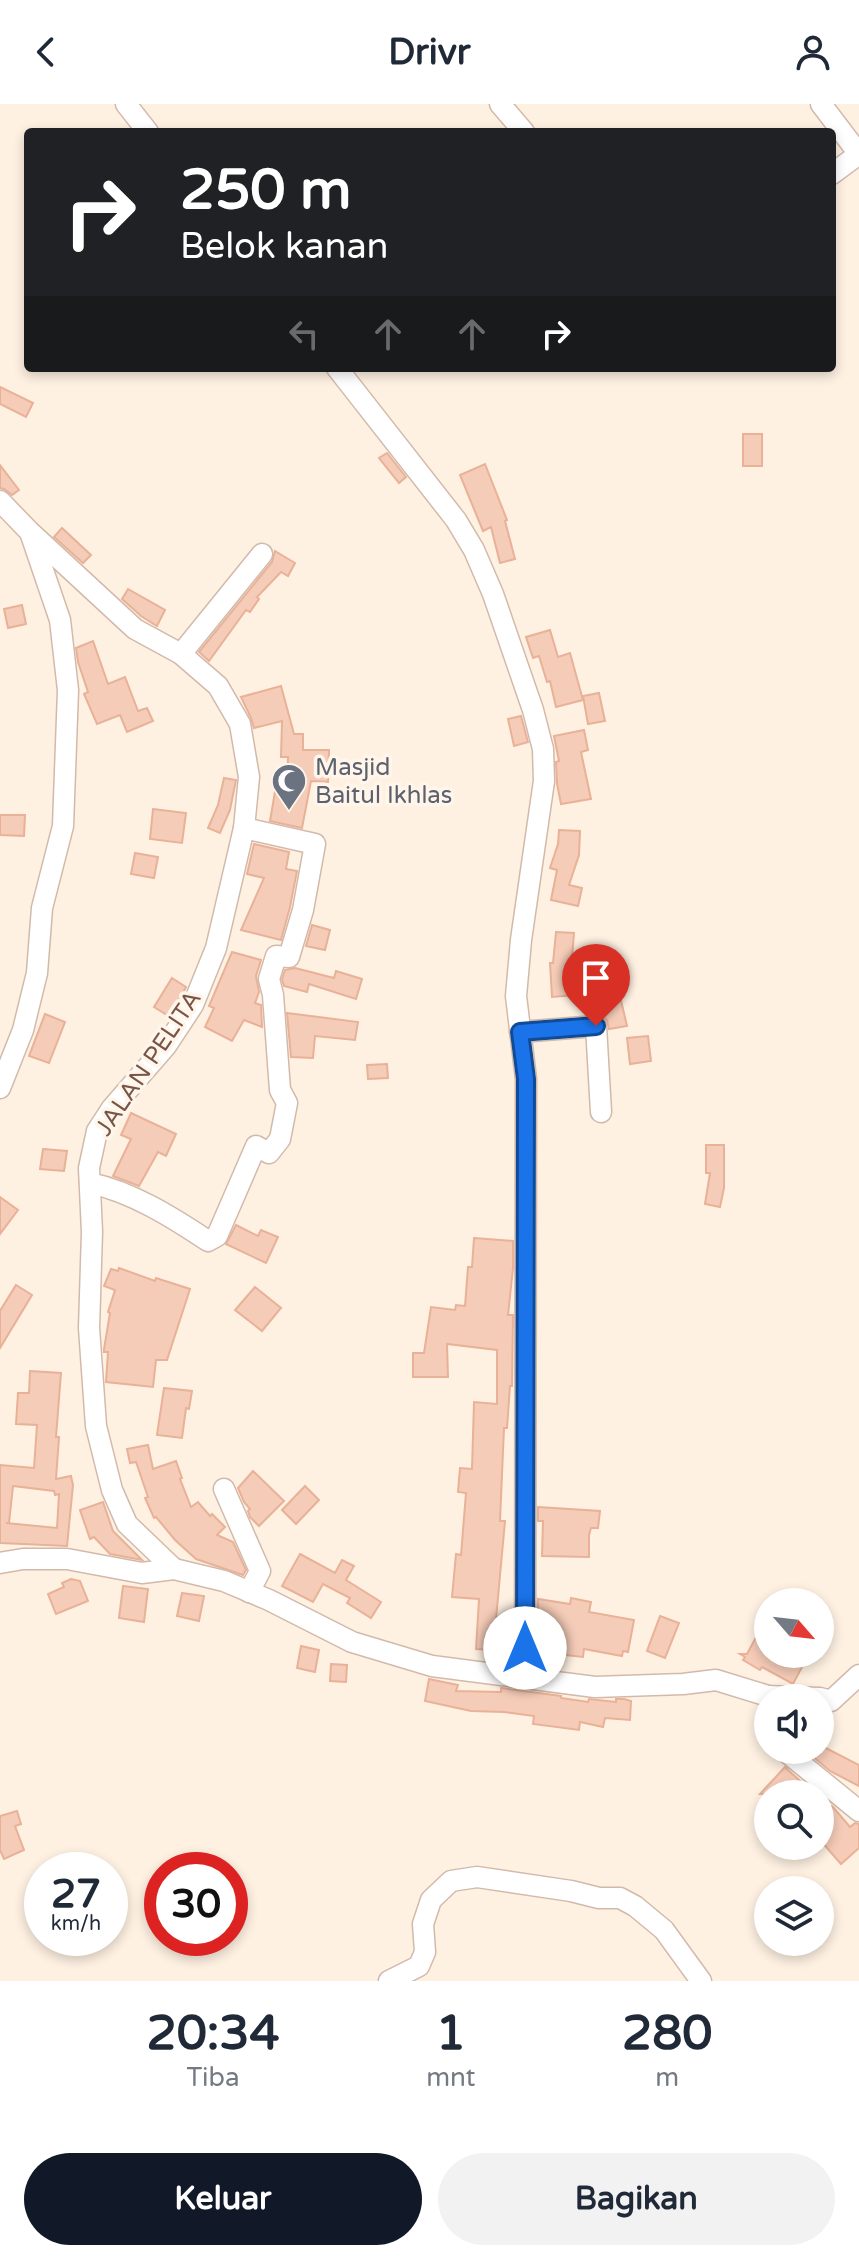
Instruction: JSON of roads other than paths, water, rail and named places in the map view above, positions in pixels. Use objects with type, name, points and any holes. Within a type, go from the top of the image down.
[{"type":"street","points":[[126,104],[145,128]]},
{"type":"street","points":[[500,104],[521,128]]},
{"type":"street","points":[[821,104],[859,154],[836,171]]},
{"type":"street","points":[[340,372],[456,520],[474,550],[493,594],[533,710],[543,749],[544,781],[516,996],[526,1079],[525,1677]]},
{"type":"street","name":"JALAN PELITA","points":[[0,501],[135,629],[181,654],[218,686],[240,724],[249,777],[244,828],[216,948],[193,1005],[166,1046],[112,1108],[97,1131],[89,1168],[92,1232],[89,1328],[96,1426],[112,1490],[127,1524],[174,1569]]},
{"type":"street","points":[[0,1088],[23,1030],[37,973],[42,908],[64,812],[68,690],[60,620],[29,531]]},
{"type":"street","points":[[181,654],[262,554]]},
{"type":"street","points":[[90,1183],[142,1202],[208,1241],[217,1236],[256,1146],[269,1153],[280,1139],[287,1103],[280,1090],[273,995],[269,979],[276,956],[289,957],[292,950],[315,844],[244,828]]},
{"type":"street","points":[[520,1032],[596,1026],[601,1112]]},
{"type":"street","points":[[224,1489],[260,1571],[249,1592]]},
{"type":"street","points":[[0,1563],[23,1559],[67,1559],[142,1573],[174,1569],[224,1581],[352,1642],[432,1666],[595,1687],[716,1680],[754,1692]]},
{"type":"street","points":[[834,1698],[859,1675]]},
{"type":"street","points":[[801,1764],[859,1811]]},
{"type":"street","points":[[389,1981],[419,1966],[425,1952],[423,1924],[431,1900],[451,1881],[477,1877],[599,1898],[620,1898],[664,1930],[701,1981]]},
{"type":"place","name":"Masjid Baitul Ikhlas","points":[[289,812]]}]
